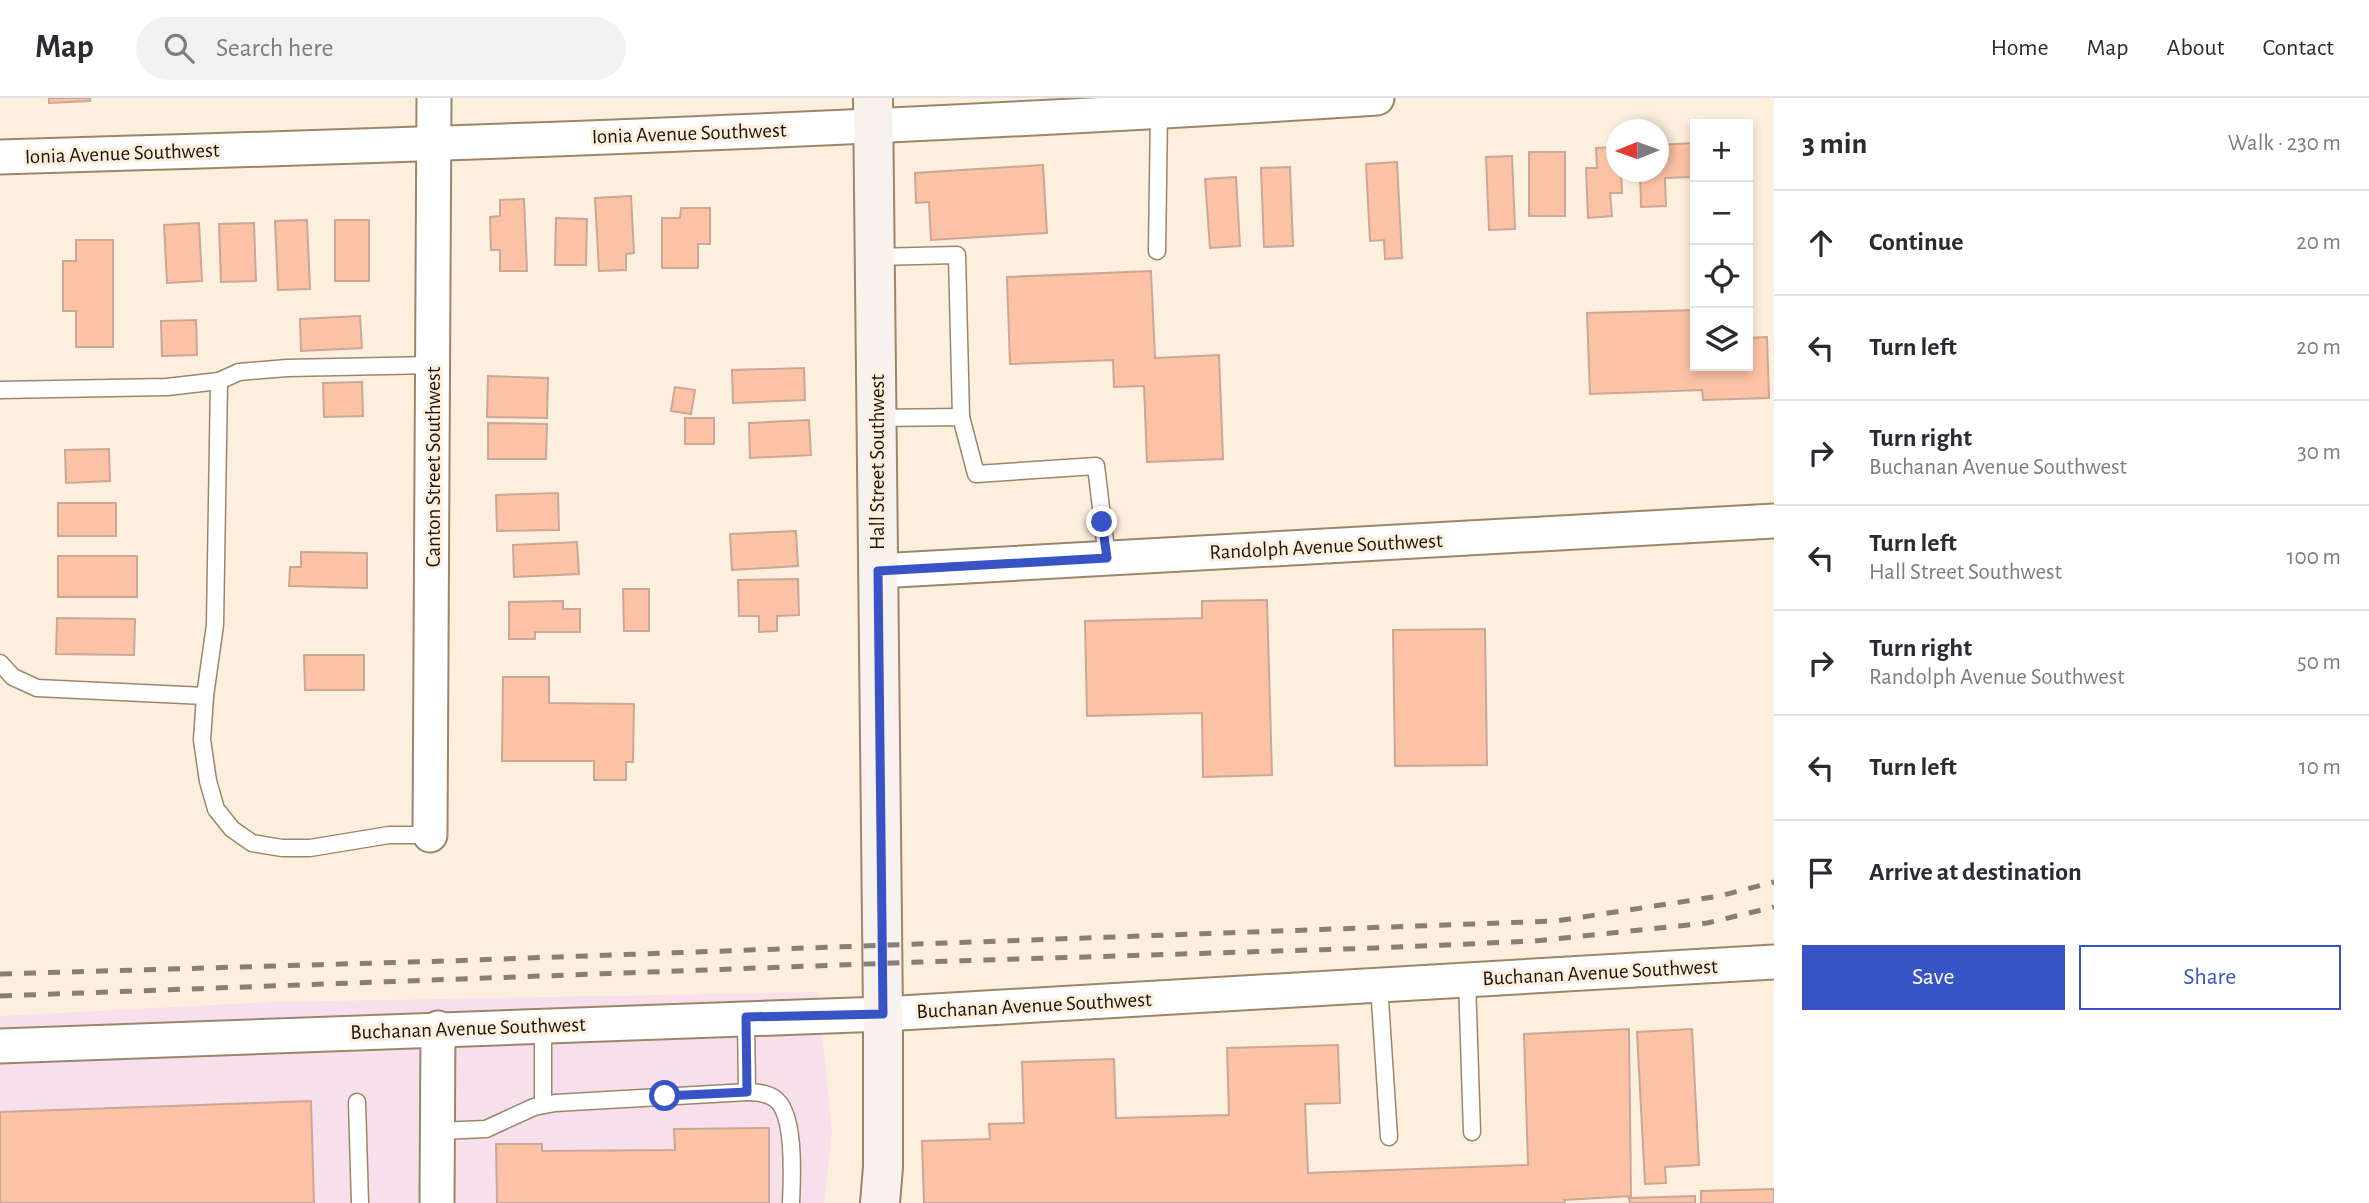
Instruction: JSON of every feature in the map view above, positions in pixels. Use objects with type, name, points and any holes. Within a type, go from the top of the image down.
[{"type":"main road","name":"Hall Street Southwest","points":[[873,112],[883,1014],[883,1167],[880,1203]]},
{"type":"street","name":"Canton Street Southwest","points":[[430,835],[435,98]]},
{"type":"street","name":"Ionia Avenue Southwest","points":[[0,157],[435,144],[873,112],[996,114],[1377,98]]},
{"type":"street","name":"Randolph Avenue Southwest","points":[[878,571],[1774,521]]},
{"type":"street","name":"Buchanan Avenue Southwest","points":[[0,1046],[438,1028],[883,1014],[1774,962]]},
{"type":"street","points":[[438,1028],[438,1203]]},
{"type":"lane","points":[[1157,251],[1176,107]]},
{"type":"lane","points":[[876,257],[957,256],[961,417],[976,474],[1096,466],[1107,558]]},
{"type":"lane","points":[[0,390],[167,387],[219,382],[239,372],[287,368],[434,365]]},
{"type":"lane","points":[[219,382],[215,625],[202,740],[208,781],[216,809],[232,829],[252,843],[282,848],[310,848],[389,835],[430,835]]},
{"type":"lane","points":[[876,418],[961,417]]},
{"type":"lane","points":[[0,663],[13,677],[37,688],[205,696]]},
{"type":"lane","points":[[1467,980],[1472,1132]]},
{"type":"lane","points":[[1379,985],[1389,1137]]},
{"type":"lane","points":[[746,1017],[747,1092]]},
{"type":"lane","points":[[543,1026],[543,1105]]},
{"type":"lane","points":[[438,1131],[486,1129],[503,1119],[543,1105],[761,1093],[776,1099],[785,1112],[790,1131],[791,1203]]},
{"type":"lane","points":[[357,1102],[360,1203]]},
{"type":"shaded area","points":[[818,992],[832,1131],[824,1203],[0,1203],[0,1016],[271,1002]]},
{"type":"building","points":[[49,98],[90,98],[90,101],[49,103]]},
{"type":"building","points":[[1690,143],[1690,177],[1669,178],[1669,144]]},
{"type":"building","points":[[1596,148],[1606,148],[1606,182],[1621,182],[1622,193],[1610,193],[1612,216],[1588,218],[1586,168],[1597,168]]},
{"type":"building","points":[[1529,152],[1565,152],[1565,216],[1529,216]]},
{"type":"building","points":[[1512,156],[1515,229],[1489,230],[1486,157]]},
{"type":"building","points":[[1397,162],[1402,258],[1385,259],[1384,240],[1370,241],[1366,164]]},
{"type":"building","points":[[1043,165],[1047,233],[931,240],[929,202],[916,203],[915,173]]},
{"type":"building","points":[[1290,167],[1293,246],[1264,247],[1261,168]]},
{"type":"building","points":[[1236,177],[1240,246],[1210,248],[1205,179]]},
{"type":"building","points":[[1640,182],[1665,182],[1666,206],[1641,207]]},
{"type":"building","points":[[631,196],[634,253],[626,254],[626,270],[599,271],[595,198]]},
{"type":"building","points":[[524,199],[527,271],[500,271],[500,250],[491,250],[490,217],[500,216],[500,200]]},
{"type":"building","points":[[681,208],[710,208],[710,244],[698,244],[698,268],[662,268],[662,218],[680,218]]},
{"type":"building","points":[[556,218],[587,219],[586,265],[555,265]]},
{"type":"building","points":[[307,220],[310,289],[278,290],[275,221]]},
{"type":"building","points":[[335,220],[369,220],[369,281],[335,281]]},
{"type":"building","points":[[199,223],[202,281],[167,283],[164,225]]},
{"type":"building","points":[[254,223],[256,281],[221,282],[219,224]]},
{"type":"building","points":[[76,240],[113,240],[113,347],[76,347],[76,311],[63,311],[63,261],[76,261]]},
{"type":"building","points":[[1151,271],[1155,358],[1219,355],[1223,459],[1147,462],[1144,386],[1114,387],[1113,360],[1010,364],[1007,277]]},
{"type":"building","points":[[1690,310],[1690,371],[1753,371],[1753,338],[1767,337],[1769,398],[1703,400],[1702,390],[1590,394],[1587,313]]},
{"type":"building","points":[[360,316],[362,348],[301,351],[300,319]]},
{"type":"building","points":[[196,320],[197,355],[162,356],[161,321]]},
{"type":"building","points":[[804,368],[805,400],[733,403],[732,370]]},
{"type":"building","points":[[488,376],[548,378],[547,418],[487,417]]},
{"type":"building","points":[[362,382],[363,416],[324,417],[323,383]]},
{"type":"building","points":[[675,387],[695,390],[691,414],[671,411]]},
{"type":"building","points":[[685,418],[714,418],[714,444],[685,444]]},
{"type":"building","points":[[809,420],[811,455],[750,458],[749,423]]},
{"type":"building","points":[[488,423],[547,424],[546,459],[488,459]]},
{"type":"building","points":[[109,449],[110,481],[66,483],[65,450]]},
{"type":"building","points":[[558,493],[559,530],[497,531],[496,495]]},
{"type":"building","points":[[58,503],[116,503],[116,536],[58,536]]},
{"type":"building","points":[[796,531],[798,566],[732,570],[730,534]]},
{"type":"building","points":[[577,542],[579,574],[514,577],[513,545]]},
{"type":"building","points":[[301,552],[367,553],[367,588],[289,586],[290,567],[301,567]]},
{"type":"building","points":[[58,556],[137,556],[137,597],[58,597]]},
{"type":"building","points":[[798,579],[799,615],[777,616],[777,631],[759,632],[759,616],[739,616],[738,580]]},
{"type":"building","points":[[623,589],[649,589],[649,631],[624,631]]},
{"type":"building","points":[[1267,600],[1272,775],[1203,777],[1202,713],[1087,716],[1085,621],[1202,618],[1202,601]]},
{"type":"building","points":[[563,601],[563,609],[580,609],[580,632],[535,632],[535,639],[509,639],[509,602]]},
{"type":"building","points":[[57,618],[135,619],[134,655],[56,654]]},
{"type":"building","points":[[1485,629],[1487,765],[1395,766],[1393,630]]},
{"type":"building","points":[[304,655],[364,655],[364,690],[305,690]]},
{"type":"building","points":[[503,677],[549,677],[549,703],[634,704],[633,762],[626,762],[626,780],[594,780],[594,761],[502,761]]},
{"type":"building","points":[[1629,1029],[1631,1196],[1564,1200],[1565,1203],[924,1203],[922,1141],[990,1139],[989,1124],[1024,1123],[1022,1062],[1114,1059],[1116,1118],[1229,1115],[1227,1048],[1338,1045],[1340,1103],[1305,1104],[1308,1173],[1528,1165],[1524,1034]]},
{"type":"building","points":[[1692,1029],[1699,1165],[1665,1167],[1666,1183],[1645,1184],[1637,1032]]},
{"type":"building","points":[[311,1101],[314,1203],[0,1203],[0,1112]]},
{"type":"building","points":[[769,1128],[769,1203],[497,1203],[496,1144],[542,1144],[542,1151],[675,1150],[674,1129]]},
{"type":"building","points":[[1774,1189],[1774,1203],[1701,1203],[1701,1191]]},
{"type":"building","points":[[1695,1196],[1695,1203],[1630,1203],[1629,1198]]},
{"type":"railway","points":[[0,974],[446,961],[1556,921],[1720,896],[1774,882]]},
{"type":"railway","points":[[0,996],[1535,941],[1707,923],[1774,907]]},
{"type":"route","points":[[665,1096],[747,1092],[746,1017],[883,1014],[878,571],[1107,558],[1102,522]]}]
